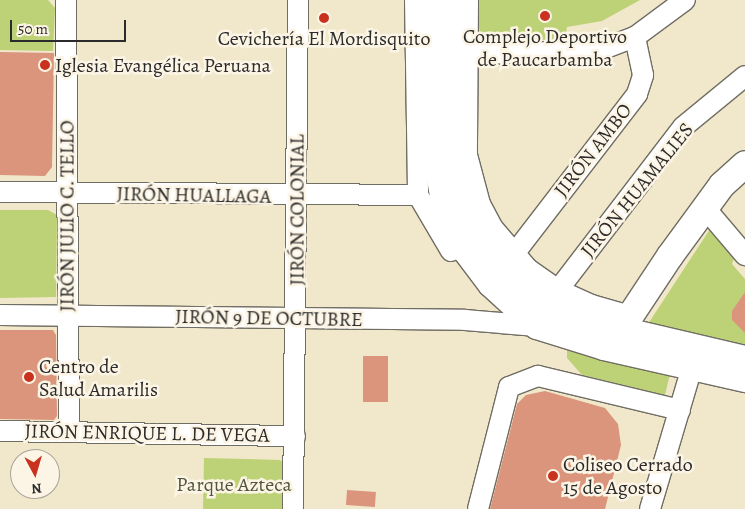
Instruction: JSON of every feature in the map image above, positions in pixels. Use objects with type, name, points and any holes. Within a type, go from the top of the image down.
[{"type":"main road","points":[[435,0],[435,150],[445,207],[466,252],[486,278],[537,326],[623,332],[692,367],[745,379]]},
{"type":"main road","points":[[455,0],[454,148],[463,203],[492,252],[524,285],[557,310],[623,332],[745,359]]},
{"type":"main road","points":[[623,332],[705,208],[722,185],[745,164]]},
{"type":"street","name":"JIRÓN JULIO C. TELLO","points":[[66,0],[69,432]]},
{"type":"street","name":"JIRÓN COLONIAL","points":[[293,509],[298,0]]},
{"type":"street","points":[[415,0],[418,195],[451,251]]},
{"type":"street","points":[[468,0],[470,54],[467,155],[480,204],[492,228],[528,269],[558,290],[592,305],[623,332]]},
{"type":"street","points":[[470,54],[598,51],[635,37],[685,0]]},
{"type":"street","name":"JIRÓN AMBO","points":[[514,254],[637,94],[643,75],[635,37]]},
{"type":"street","name":"JIRÓN HUAMALIES","points":[[558,290],[624,199],[683,127],[745,76]]},
{"type":"street","name":"JIRÓN HUALLAGA","points":[[0,192],[297,196],[418,195]]},
{"type":"street","points":[[705,208],[745,255]]},
{"type":"street","name":"JIRÓN 9 DE OCTUBRE","points":[[0,315],[296,317],[497,321],[537,326]]},
{"type":"street","points":[[650,509],[692,367]]},
{"type":"street","points":[[478,509],[509,387],[538,376],[680,410]]},
{"type":"street","name":"JIRÓN ENRIQUE L. DE VEGA","points":[[0,431],[294,436]]},
{"type":"green space","points":[[0,0],[48,0],[55,8],[53,51],[0,50]]},
{"type":"green space","name":"Complejo Deportivo de Paucarbamba","points":[[477,0],[640,0],[602,21],[567,27],[565,40],[480,39]]},
{"type":"green space","points":[[0,210],[48,210],[57,215],[56,297],[0,298]]},
{"type":"green space","points":[[712,226],[736,253],[732,264],[745,279],[745,350],[648,324]]},
{"type":"green space","points":[[567,348],[670,374],[665,395],[582,375],[567,358]]},
{"type":"green space","name":"Parque Azteca","points":[[204,458],[280,460],[285,464],[284,509],[203,509]]},
{"type":"building","points":[[0,52],[54,53],[52,167],[45,176],[0,175]]},
{"type":"building","points":[[745,292],[745,333],[732,320],[732,311]]},
{"type":"building","name":"Centro de Salud Amarilis","points":[[0,330],[53,330],[56,335],[57,416],[54,420],[0,419]]},
{"type":"building","points":[[363,356],[388,356],[388,402],[363,402]]},
{"type":"building","name":"Coliseo Cerrado 15 de Agosto","points":[[545,391],[605,408],[618,424],[621,445],[605,509],[490,509],[517,404],[526,395]]},
{"type":"building","points":[[347,490],[376,492],[375,507],[346,505]]},
{"type":"place","name":"Complejo Deportivo de Paucarbamba","points":[[545,16]]},
{"type":"place","name":"Cevichería El Mordisquito","points":[[324,18]]},
{"type":"place","name":"Iglesia Evangélica Peruana","points":[[45,65]]},
{"type":"place","name":"Centro de Salud Amarilis","points":[[29,377]]},
{"type":"place","name":"Coliseo Cerrado 15 de Agosto","points":[[553,476]]}]
